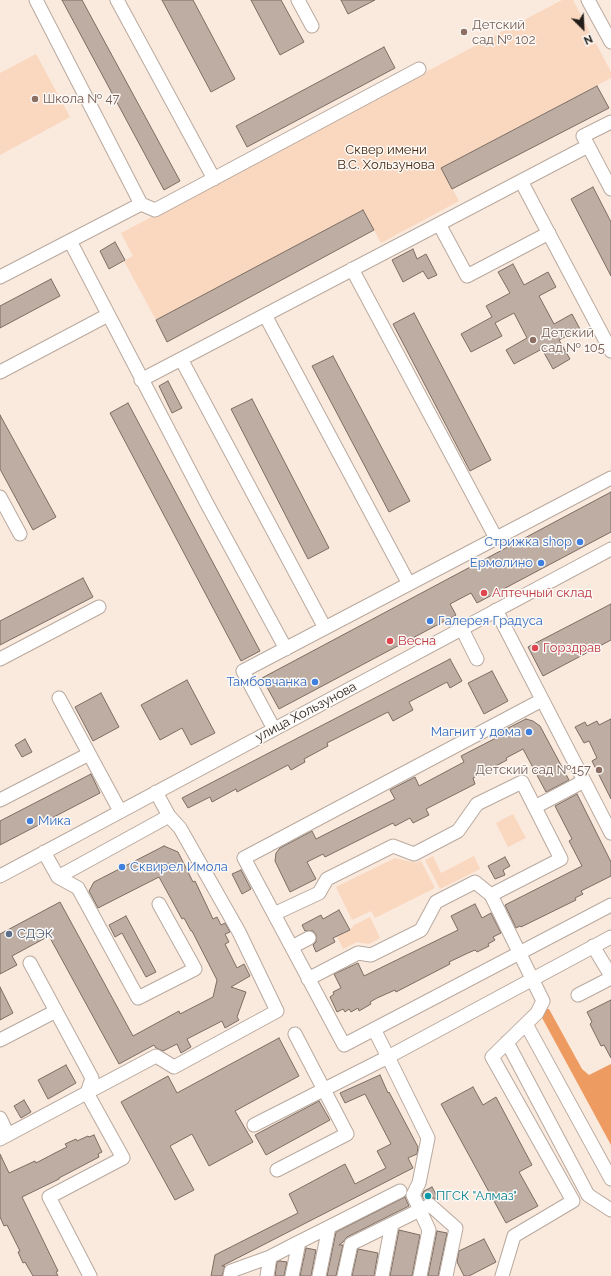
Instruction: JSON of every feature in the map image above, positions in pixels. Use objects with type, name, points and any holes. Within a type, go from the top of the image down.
[{"type":"street","points":[[36,0],[141,204],[155,210],[419,69]]},
{"type":"street","points":[[117,0],[214,179]]},
{"type":"street","points":[[298,0],[312,26]]},
{"type":"street","points":[[588,0],[611,42]]},
{"type":"street","points":[[611,122],[583,136],[611,189]]},
{"type":"street","points":[[141,380],[588,146]]},
{"type":"street","points":[[521,181],[611,351]]},
{"type":"street","points":[[0,277],[141,204]]},
{"type":"street","points":[[438,224],[467,276],[549,233]]},
{"type":"street","points":[[70,241],[141,380],[286,649]]},
{"type":"street","points":[[352,269],[496,538]]},
{"type":"street","points":[[0,372],[108,315]]},
{"type":"street","points":[[265,315],[409,584]]},
{"type":"street","points":[[181,359],[325,628]]},
{"type":"street","points":[[274,729],[243,671],[611,478]]},
{"type":"street","points":[[0,497],[20,534]]},
{"type":"street","name":"улица Хользунова","points":[[0,876],[611,549]]},
{"type":"street","points":[[0,659],[99,607]]},
{"type":"street","points":[[496,610],[611,833]]},
{"type":"street","points":[[462,629],[477,659]]},
{"type":"street","points":[[58,698],[120,811]]},
{"type":"street","points":[[542,700],[244,858],[344,1045],[611,905]]},
{"type":"street","points":[[0,800],[89,754]]},
{"type":"street","points":[[535,807],[584,781]]},
{"type":"street","points":[[274,914],[319,893],[327,879],[393,846],[414,854],[458,831],[477,804],[522,782],[562,859],[491,895]]},
{"type":"street","points":[[0,1118],[4,1137],[156,1056],[174,1067],[277,1011],[239,932],[180,828],[170,816],[156,792]]},
{"type":"street","points":[[58,877],[170,816]]},
{"type":"street","points":[[44,852],[58,877],[78,888],[138,998],[195,969],[159,904]]},
{"type":"street","points":[[308,979],[358,953],[372,955],[421,930],[436,902],[475,882],[491,895],[543,1001],[537,1012],[492,1057],[574,1201],[514,1236],[502,1276]]},
{"type":"street","points":[[254,1125],[388,1057],[611,937]]},
{"type":"street","points":[[292,947],[309,938]]},
{"type":"street","points":[[578,995],[611,977],[593,946]]},
{"type":"street","points":[[30,963],[92,1078],[87,1093],[123,1158],[49,1197],[90,1276]]},
{"type":"street","points":[[0,1040],[56,1011]]},
{"type":"street","points":[[526,1024],[611,1179]]},
{"type":"street","points":[[374,1029],[428,1138],[419,1183],[429,1230],[420,1276]]},
{"type":"street","points":[[277,1170],[347,1134],[295,1034]]},
{"type":"street","points":[[507,1042],[588,1195],[611,1210]]},
{"type":"street","points":[[230,1276],[231,1271],[270,1256],[400,1191]]},
{"type":"street","points":[[344,1276],[351,1244],[425,1208]]},
{"type":"street","points":[[425,1208],[456,1228],[446,1276]]},
{"type":"street","points":[[382,1276],[392,1224]]},
{"type":"street","points":[[319,1276],[329,1227]]},
{"type":"street","points":[[292,1276],[299,1242]]},
{"type":"street","points":[[267,1276],[270,1256]]},
{"type":"green space","name":"Сквер имени В.С. Хользунова","points":[[562,0],[573,0],[611,72],[611,78],[441,168],[459,201],[381,243],[363,210],[156,320],[124,261],[133,256],[121,233]]},
{"type":"green space","points":[[36,54],[70,117],[0,155],[0,73]]},
{"type":"green space","points":[[513,814],[526,838],[508,847],[496,823]]},
{"type":"green space","points":[[433,856],[441,873],[474,856],[480,869],[440,889],[425,860]]},
{"type":"green space","points":[[395,858],[416,863],[421,861],[435,888],[375,918],[371,911],[352,920],[336,887]]},
{"type":"green space","points":[[370,917],[380,938],[369,944],[357,942],[343,949],[337,936],[350,930],[354,925]]},
{"type":"shaded area","points":[[543,1009],[549,1009],[582,1069],[589,1075],[611,1064],[611,1145],[540,1014]]},
{"type":"building","points":[[62,0],[82,0],[180,181],[164,190]]},
{"type":"building","points":[[162,0],[193,0],[235,79],[211,92]]},
{"type":"building","points":[[251,0],[281,0],[304,42],[280,55]]},
{"type":"building","points":[[341,0],[375,0],[348,14]]},
{"type":"building","points":[[384,47],[395,68],[247,147],[236,126]]},
{"type":"building","points":[[597,86],[609,108],[452,189],[441,168]]},
{"type":"building","points":[[593,187],[611,222],[611,276],[571,199]]},
{"type":"building","points":[[363,210],[374,230],[167,342],[156,320]]},
{"type":"building","points":[[115,242],[125,260],[109,269],[100,251]]},
{"type":"building","points":[[413,249],[417,259],[426,254],[437,275],[428,279],[423,271],[403,282],[392,260]]},
{"type":"building","points":[[513,264],[524,285],[548,272],[556,287],[539,296],[554,324],[572,314],[580,329],[559,340],[570,359],[553,369],[542,349],[514,364],[506,350],[527,338],[514,313],[495,323],[502,336],[471,352],[461,334],[492,317],[486,306],[510,293],[498,272]]},
{"type":"building","points":[[51,279],[60,296],[0,328],[0,306]]},
{"type":"building","points":[[414,313],[491,460],[470,471],[393,324]]},
{"type":"building","points":[[333,356],[410,501],[389,512],[312,366]]},
{"type":"building","points":[[168,381],[182,408],[172,413],[159,386]]},
{"type":"building","points":[[252,399],[329,548],[308,559],[231,409]]},
{"type":"building","points":[[128,403],[260,651],[241,661],[110,413]]},
{"type":"building","points":[[0,415],[56,517],[33,530],[0,469]]},
{"type":"building","points":[[611,492],[611,532],[477,603],[471,593],[450,604],[456,615],[279,709],[262,678]]},
{"type":"building","points":[[83,578],[93,597],[0,645],[0,621]]},
{"type":"building","points":[[611,604],[611,640],[543,676],[528,647]]},
{"type":"building","points":[[450,659],[462,681],[450,688],[447,682],[409,702],[413,710],[393,721],[388,712],[327,743],[328,746],[304,759],[305,762],[291,770],[288,765],[237,792],[236,789],[212,802],[210,797],[188,808],[182,798]]},
{"type":"building","points":[[492,671],[508,701],[484,714],[468,683]]},
{"type":"building","points":[[187,680],[215,733],[191,745],[182,728],[160,740],[141,705]]},
{"type":"building","points":[[101,693],[119,727],[93,741],[75,707]]},
{"type":"building","points":[[526,719],[533,721],[540,726],[569,780],[546,792],[523,749],[506,758],[507,760],[473,778],[475,784],[426,809],[429,815],[413,823],[410,818],[395,826],[393,823],[325,857],[323,854],[307,862],[316,879],[290,892],[275,861],[276,853],[280,848],[312,831],[316,839],[395,799],[390,790],[415,777],[419,786],[464,762],[461,756],[496,738],[494,735]]},
{"type":"building","points":[[611,719],[611,799],[592,761],[597,758],[589,741],[584,743],[575,727],[585,722],[587,726],[597,721],[599,725]]},
{"type":"building","points":[[25,739],[32,752],[22,757],[15,745]]},
{"type":"building","points":[[91,774],[100,793],[0,845],[0,821]]},
{"type":"building","points":[[577,794],[611,862],[611,876],[581,891],[583,894],[575,898],[576,900],[521,927],[516,928],[505,905],[582,866],[569,841],[572,839],[555,806]]},
{"type":"building","points":[[164,846],[178,852],[193,882],[195,881],[213,919],[217,917],[221,925],[225,923],[230,932],[225,934],[229,942],[225,944],[237,968],[244,964],[250,976],[231,987],[246,992],[237,1017],[239,1020],[225,1028],[222,1021],[187,1039],[191,1047],[181,1053],[177,1044],[163,1051],[156,1048],[154,1045],[119,1064],[49,936],[12,956],[17,965],[0,974],[0,934],[60,902],[133,1036],[179,1011],[180,1014],[213,997],[217,980],[192,931],[184,918],[182,919],[159,877],[98,908],[89,891],[94,882]]},
{"type":"building","points":[[505,857],[510,866],[503,870],[505,875],[495,879],[488,866]]},
{"type":"building","points":[[241,870],[251,889],[242,894],[232,874]]},
{"type":"building","points":[[475,904],[482,918],[491,913],[501,933],[493,937],[495,940],[488,944],[489,946],[477,952],[475,950],[449,962],[450,964],[396,992],[395,990],[377,998],[370,1002],[371,1004],[359,1011],[358,1008],[351,1012],[349,1009],[345,1012],[343,1009],[337,1012],[330,997],[334,994],[333,992],[341,988],[334,974],[358,963],[364,976],[458,930],[451,916]]},
{"type":"building","points":[[339,910],[350,930],[333,938],[335,942],[316,952],[313,945],[316,942],[316,935],[313,931],[305,931],[302,925],[321,915],[323,919]]},
{"type":"building","points":[[126,916],[156,972],[146,977],[122,933],[115,937],[109,925]]},
{"type":"building","points":[[0,987],[13,1013],[0,1020]]},
{"type":"building","points":[[611,1000],[611,1058],[604,1045],[601,1046],[590,1024],[592,1022],[587,1012]]},
{"type":"building","points":[[279,1038],[299,1076],[235,1111],[253,1142],[209,1166],[192,1134],[170,1146],[194,1190],[175,1200],[121,1102],[168,1076],[177,1093]]},
{"type":"building","points":[[66,1065],[76,1083],[48,1099],[38,1080]]},
{"type":"building","points":[[380,1075],[388,1093],[389,1092],[418,1147],[417,1154],[408,1158],[413,1168],[222,1266],[225,1266],[222,1276],[211,1276],[215,1255],[298,1213],[289,1194],[345,1164],[355,1184],[386,1168],[377,1151],[391,1144],[365,1094],[345,1103],[340,1093]]},
{"type":"building","points":[[473,1087],[483,1105],[496,1097],[532,1165],[519,1172],[538,1206],[506,1223],[441,1104]]},
{"type":"building","points":[[24,1100],[31,1112],[21,1118],[14,1106]]},
{"type":"building","points":[[319,1101],[330,1120],[266,1155],[255,1135]]},
{"type":"building","points":[[94,1135],[102,1152],[98,1154],[99,1157],[22,1197],[58,1271],[56,1272],[58,1276],[33,1276],[25,1262],[23,1263],[18,1252],[20,1251],[7,1225],[4,1226],[0,1217],[0,1154],[9,1173],[35,1161],[36,1163],[67,1147],[65,1144],[76,1139],[77,1141]]},
{"type":"building","points":[[432,1187],[438,1198],[436,1199],[431,1197],[424,1199],[422,1195],[424,1191]]},
{"type":"building","points":[[405,1197],[409,1206],[347,1237],[339,1245],[343,1245],[336,1276],[327,1276],[336,1232]]},
{"type":"building","points":[[399,1230],[420,1235],[412,1276],[390,1276]]},
{"type":"building","points":[[437,1231],[447,1233],[438,1276],[428,1276]]},
{"type":"building","points":[[484,1239],[496,1262],[469,1276],[464,1276],[457,1262],[459,1251]]},
{"type":"building","points":[[306,1248],[316,1250],[311,1276],[300,1276]]},
{"type":"building","points":[[358,1249],[378,1253],[374,1276],[352,1276]]},
{"type":"building","points":[[277,1262],[287,1262],[284,1276],[275,1276]]},
{"type":"place","name":"Детский сад № 102","points":[[464,32]]},
{"type":"place","name":"Школа № 47","points":[[35,99]]},
{"type":"place","name":"Детский сад № 105","points":[[533,340]]},
{"type":"place","name":"Стрижка shop","points":[[580,542]]},
{"type":"place","name":"Ермолино","points":[[541,563]]},
{"type":"place","name":"Аптечный склад","points":[[484,593]]},
{"type":"place","name":"Галерея Градуса","points":[[430,621]]},
{"type":"place","name":"Весна","points":[[390,641]]},
{"type":"place","name":"Горздрав","points":[[535,648]]},
{"type":"place","name":"Тамбовчанка","points":[[315,682]]},
{"type":"place","name":"Магнит у дома","points":[[529,732]]},
{"type":"place","name":"Детский сад №157","points":[[599,770]]},
{"type":"place","name":"Мика","points":[[30,821]]},
{"type":"place","name":"Сквирел Имола","points":[[122,867]]},
{"type":"place","name":"СДЭК","points":[[9,934]]},
{"type":"place","name":"ПГСК \"Алмаз\"","points":[[428,1196]]}]
